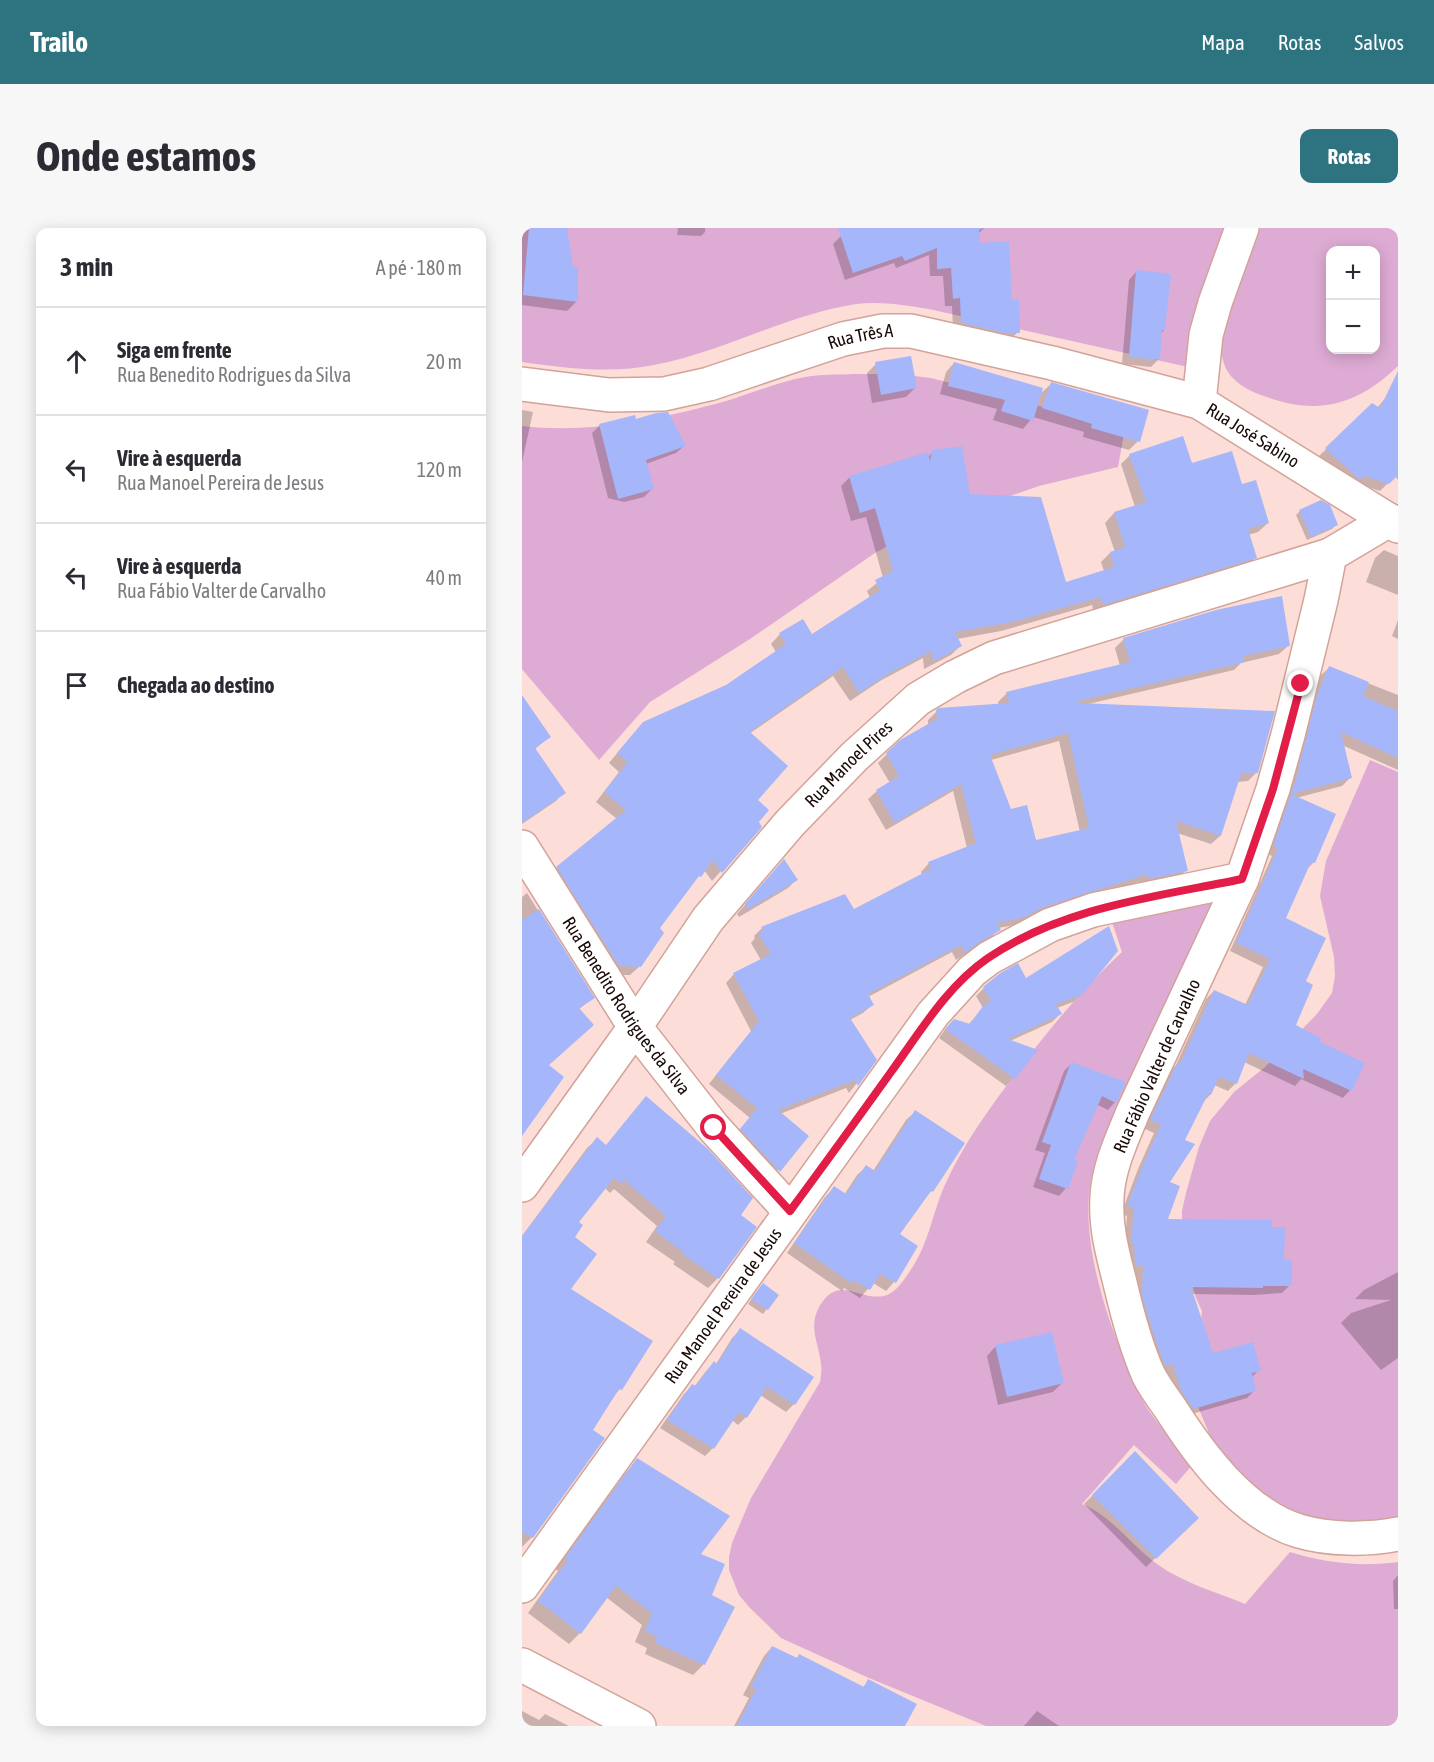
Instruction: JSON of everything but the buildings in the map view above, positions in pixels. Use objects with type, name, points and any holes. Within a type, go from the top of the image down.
[{"type":"street","name":"Rua José Sabino","points":[[1242,228],[1206,335],[1199,402],[1393,523]]},
{"type":"street","name":"Rua Três A","points":[[522,384],[609,395],[664,394],[710,384],[843,339],[883,331],[911,331],[1052,363],[1199,402]]},
{"type":"street","points":[[1330,555],[1393,523]]},
{"type":"street","name":"Rua Fábio Valter de Carvalho","points":[[1330,555],[1322,600],[1273,789],[1242,879],[1118,1148],[1111,1170],[1107,1196],[1108,1227],[1114,1262],[1133,1336],[1149,1376],[1178,1422],[1219,1474],[1258,1510],[1298,1531],[1339,1537],[1398,1534]]},
{"type":"street","name":"Rua Manoel Pires","points":[[522,1185],[635,1027],[708,919],[790,823],[854,757],[918,699],[994,658],[1330,555]]},
{"type":"street","name":"Rua Benedito Rodrigues da Silva","points":[[522,847],[635,1027],[714,1128],[790,1211]]},
{"type":"street","name":"Rua Manoel Pereira de Jesus","points":[[522,1586],[933,1014],[964,979],[989,958],[1050,925],[1093,910],[1242,879]]},
{"type":"street","points":[[522,1665],[639,1726]]},
{"type":"shaded area","points":[[522,228],[1228,228],[1188,367],[929,309],[874,303],[856,304],[805,316],[680,359],[638,368],[605,370],[522,362]]},
{"type":"shaded area","points":[[1255,228],[1398,228],[1398,366],[1366,391],[1350,399],[1334,404],[1300,405],[1255,393],[1237,382],[1228,372],[1222,354],[1221,339]]},
{"type":"shaded area","points":[[898,374],[931,378],[1125,428],[1118,467],[1039,486],[958,514],[875,553],[750,639],[650,702],[599,760],[522,669],[522,426],[573,428],[651,419],[701,408],[795,379],[817,375]]},
{"type":"shaded area","points":[[1370,760],[1398,772],[1398,1520],[1320,1527],[1269,1504],[1229,1465],[1211,1438],[1199,1409],[1195,1379],[1202,1311],[1186,1264],[1182,1235],[1182,1211],[1199,1147],[1210,1121],[1234,1092],[1265,1067],[1317,1014],[1332,993],[1335,976],[1334,957],[1320,896],[1326,861]]},
{"type":"shaded area","points":[[1216,897],[1107,1129],[1094,1165],[1088,1216],[1094,1261],[1105,1307],[1136,1387],[1148,1410],[1193,1464],[1176,1484],[1134,1445],[1082,1504],[1112,1523],[1167,1571],[1245,1604],[1290,1552],[1343,1563],[1398,1562],[1398,1726],[986,1726],[869,1678],[781,1638],[739,1595],[729,1570],[732,1543],[751,1498],[820,1382],[820,1356],[814,1322],[819,1307],[826,1297],[842,1290],[875,1297],[884,1296],[896,1289],[902,1282],[921,1251],[951,1172],[977,1127],[1054,1025],[1080,994],[1122,952],[1111,919]]},
{"type":"route","points":[[714,1128],[790,1211],[933,1014],[956,987],[989,958],[1050,925],[1093,910],[1242,879],[1273,789],[1301,684]]}]
